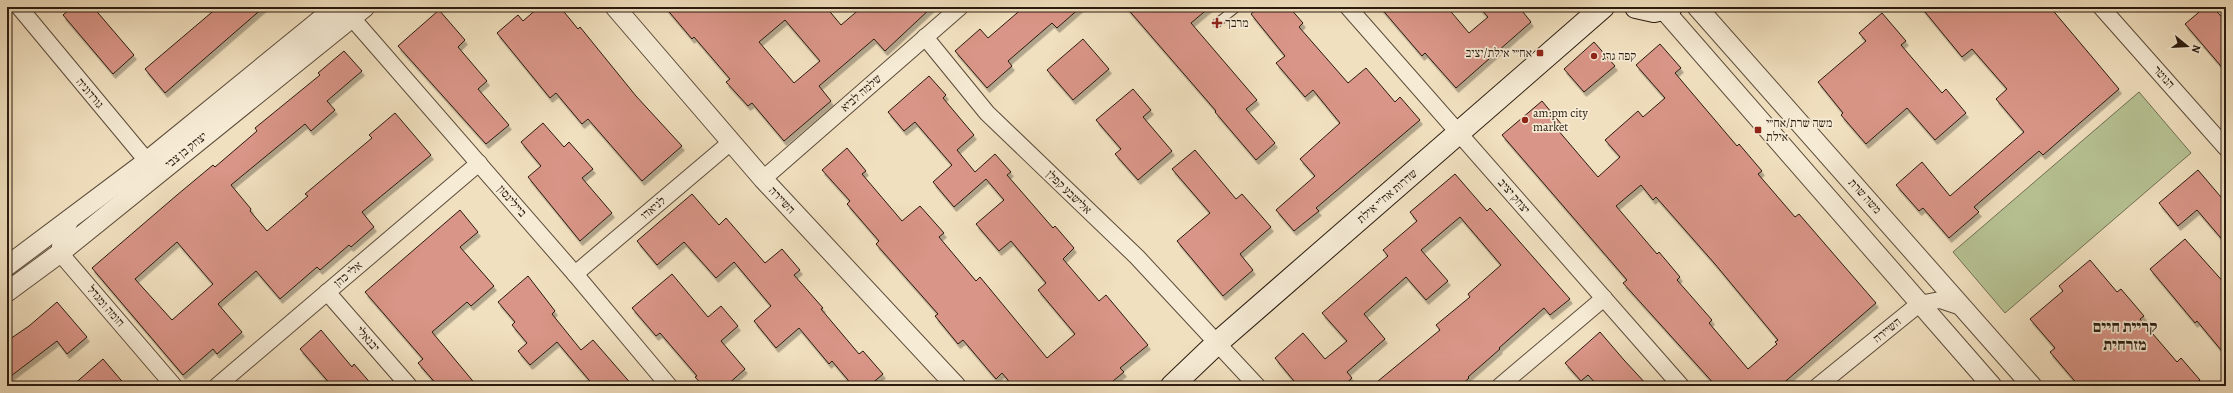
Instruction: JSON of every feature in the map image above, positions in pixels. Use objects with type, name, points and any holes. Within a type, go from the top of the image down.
[{"type":"main road","name":"שדרות אח\"י אילת","points":[[1172,386],[1216,344],[1603,7]]},
{"type":"main road","points":[[1636,7],[1654,11],[1668,8]]},
{"type":"street","name":"גורדוניה","points":[[19,7],[147,161]]},
{"type":"street","name":"יצחק בן צבי","points":[[7,266],[70,221],[147,161],[336,7]]},
{"type":"street","name":"השיירה","points":[[615,7],[763,179],[956,386]]},
{"type":"street","name":"שלמה לביא","points":[[763,179],[960,7]]},
{"type":"street","name":"יצחק יציב","points":[[1348,7],[1680,386]]},
{"type":"street","name":"משה שרת","points":[[1697,7],[2032,386]]},
{"type":"street","name":"הנוטר","points":[[2101,7],[2226,148]]},
{"type":"street","points":[[1668,8],[1919,304],[1992,386]]},
{"type":"street","name":"יצחק בן צבי","points":[[7,292],[60,253],[358,12]]},
{"type":"street","name":"ביילינסון","points":[[358,12],[479,163],[576,274],[669,386]]},
{"type":"street","name":"אלישבע קפלן","points":[[925,37],[987,113],[1137,257],[1216,344],[1257,386]]},
{"type":"street","name":"לניאדו","points":[[576,274],[731,142]]},
{"type":"street","points":[[147,161],[170,164]]},
{"type":"street","name":"אלי כהן","points":[[217,386],[479,163]]},
{"type":"street","points":[[60,253],[60,246],[70,221]]},
{"type":"street","name":"חומה ומגדל","points":[[60,253],[174,386]]},
{"type":"street","name":"יבנאלי","points":[[327,292],[408,386]]},
{"type":"street","points":[[1500,386],[1604,298]]},
{"type":"street","name":"השיירה","points":[[1818,386],[1919,304],[1940,300],[1964,308]]},
{"type":"lane","points":[[1217,23],[1237,7]]},
{"type":"green space","points":[[2139,92],[2191,153],[2005,313],[1953,252]]},
{"type":"building","points":[[72,7],[93,7],[134,55],[113,74],[63,15]]},
{"type":"building","points":[[218,7],[264,7],[165,93],[145,69]]},
{"type":"building","points":[[539,7],[560,7],[578,29],[580,27],[636,96],[682,146],[642,181],[588,119],[582,124],[556,93],[550,98],[497,33],[518,15],[523,21]]},
{"type":"building","points":[[665,7],[826,7],[841,25],[862,7],[932,7],[885,51],[874,39],[819,86],[831,101],[784,141],[752,103],[748,106],[726,82],[730,79],[694,37],[692,39]],"holes":[[[785,20],[820,61],[794,83],[759,42]]]},
{"type":"building","points":[[1024,7],[1081,7],[1057,28],[1052,23],[1008,61],[1012,66],[987,88],[955,51],[980,29],[988,38]]},
{"type":"building","points":[[1126,7],[1210,7],[1191,23],[1257,100],[1246,109],[1275,143],[1256,160],[1215,112],[1216,111]]},
{"type":"building","points":[[1259,7],[1289,7],[1303,23],[1299,27],[1348,83],[1366,68],[1395,102],[1400,97],[1420,120],[1316,208],[1319,211],[1294,231],[1276,210],[1315,176],[1300,159],[1340,123],[1313,90],[1305,97],[1276,63],[1285,56],[1251,14]]},
{"type":"building","points":[[1380,7],[1447,7],[1469,33],[1488,17],[1479,7],[1519,7],[1531,22],[1456,88],[1425,53],[1422,56]]},
{"type":"building","points":[[1921,7],[2050,7],[2119,89],[2043,155],[2039,151],[1974,207],[1979,212],[1949,238],[1923,208],[1919,211],[1896,185],[1922,162],[1950,196],[2024,132],[1996,99],[2007,89],[1972,49],[1962,57]]},
{"type":"building","points":[[2205,7],[2213,7],[2226,22],[2226,72],[2185,24]]},
{"type":"building","points":[[439,10],[465,40],[458,47],[487,81],[478,89],[509,125],[486,144],[398,46]]},
{"type":"building","points":[[1882,13],[1906,41],[1901,45],[1942,93],[1946,89],[1966,113],[1935,140],[1907,108],[1866,144],[1841,115],[1843,113],[1818,82],[1866,41],[1859,33]]},
{"type":"building","points":[[1083,39],[1109,69],[1073,100],[1047,70]]},
{"type":"building","points":[[1594,42],[1615,66],[1584,92],[1564,69]]},
{"type":"building","points":[[1660,44],[1681,68],[1675,73],[1737,146],[1739,144],[1762,171],[1758,174],[1795,217],[1799,214],[1876,303],[1780,386],[1716,386],[1623,283],[1627,280],[1502,135],[1542,101],[1562,125],[1557,129],[1598,177],[1620,157],[1605,140],[1638,111],[1643,117],[1665,98],[1636,65]],"holes":[[[1641,185],[1653,200],[1656,197],[1715,264],[1778,340],[1775,342],[1777,344],[1748,369],[1709,323],[1712,320],[1677,280],[1680,277],[1659,252],[1657,254],[1616,206]]]},
{"type":"building","points":[[344,51],[362,71],[327,101],[335,110],[311,131],[305,124],[231,185],[267,231],[308,196],[305,194],[372,138],[369,135],[395,113],[431,155],[362,212],[374,227],[351,247],[349,245],[320,270],[317,267],[280,299],[256,271],[218,304],[242,332],[217,354],[213,349],[183,375],[92,268],[213,165],[215,167],[257,131],[255,128],[320,75],[318,73]],"holes":[[[177,242],[213,284],[172,320],[135,279]]]},
{"type":"building","points":[[929,76],[946,95],[943,98],[974,135],[957,150],[975,172],[995,154],[1011,172],[1007,175],[1053,228],[1055,226],[1074,248],[1063,259],[1099,301],[1106,295],[1148,345],[1120,368],[1124,372],[1107,386],[1013,386],[1002,373],[996,379],[963,340],[958,344],[935,316],[938,314],[876,244],[879,241],[847,204],[850,201],[822,170],[847,148],[866,171],[862,174],[902,221],[920,206],[944,233],[939,237],[976,281],[980,277],[1047,358],[1075,334],[1038,290],[1046,283],[1011,241],[999,251],[976,224],[1004,200],[986,179],[954,207],[933,182],[952,165],[915,122],[904,131],[888,112]]},
{"type":"building","points":[[1133,89],[1151,110],[1143,117],[1172,151],[1138,180],[1115,154],[1121,149],[1096,120]]},
{"type":"building","points":[[543,123],[564,147],[569,142],[593,169],[582,178],[612,213],[580,241],[528,177],[541,166],[521,142]]},
{"type":"building","points":[[1195,150],[1236,199],[1242,194],[1271,227],[1240,254],[1253,270],[1223,296],[1177,241],[1210,213],[1172,169]]},
{"type":"building","points":[[2198,170],[2226,203],[2226,244],[2197,210],[2178,226],[2159,203]]},
{"type":"building","points":[[1455,174],[1487,211],[1490,208],[1570,299],[1550,315],[1544,308],[1499,348],[1500,349],[1460,386],[1372,386],[1440,330],[1436,325],[1470,297],[1468,294],[1501,265],[1460,217],[1421,250],[1448,281],[1426,300],[1406,277],[1364,314],[1385,339],[1347,372],[1352,378],[1343,386],[1298,386],[1275,358],[1303,333],[1325,359],[1347,341],[1322,313],[1388,256],[1383,250],[1417,221],[1410,212]]},
{"type":"building","points":[[692,194],[719,225],[726,218],[765,263],[782,249],[800,270],[794,275],[823,308],[821,309],[859,354],[863,351],[883,374],[869,386],[853,386],[832,361],[829,364],[799,328],[776,348],[754,321],[771,306],[734,262],[716,278],[684,242],[657,265],[637,241]]},
{"type":"building","points":[[460,210],[478,232],[460,247],[494,286],[471,306],[467,302],[432,332],[477,386],[438,386],[418,363],[423,359],[365,292]]},
{"type":"building","points":[[2185,239],[2226,285],[2226,356],[2197,321],[2195,323],[2150,269]]},
{"type":"building","points":[[2090,260],[2117,292],[2121,289],[2144,316],[2140,319],[2177,362],[2181,358],[2200,380],[2192,386],[2079,386],[2050,352],[2055,348],[2030,319],[2063,291],[2059,286]]},
{"type":"building","points":[[672,274],[708,317],[721,306],[738,326],[721,341],[745,369],[726,386],[703,386],[695,377],[697,376],[660,333],[656,336],[632,308]]},
{"type":"building","points":[[528,276],[555,311],[552,314],[581,350],[593,340],[633,386],[594,386],[557,342],[530,365],[518,351],[527,343],[512,325],[515,322],[498,302]]},
{"type":"building","points":[[57,302],[87,337],[67,354],[57,341],[7,379],[7,341],[29,326]]},
{"type":"building","points":[[321,330],[352,367],[354,364],[373,386],[332,386],[300,349]]},
{"type":"building","points":[[1600,332],[1648,386],[1598,386],[1588,375],[1581,381],[1565,363]]},
{"type":"building","points":[[103,359],[126,386],[72,386]]},
{"type":"place","name":"מרבך","points":[[1217,23]]},
{"type":"place","name":"אח״י אילת/יציב","points":[[1540,53]]},
{"type":"place","name":"קפה גרג","points":[[1594,56]]},
{"type":"place","name":"am:pm city market","points":[[1525,120]]},
{"type":"place","name":"משה שרת/אח״י אילת","points":[[1758,130]]},
{"type":"district","name":"קריית חיים מזרחית","points":[[2125,335]]}]
